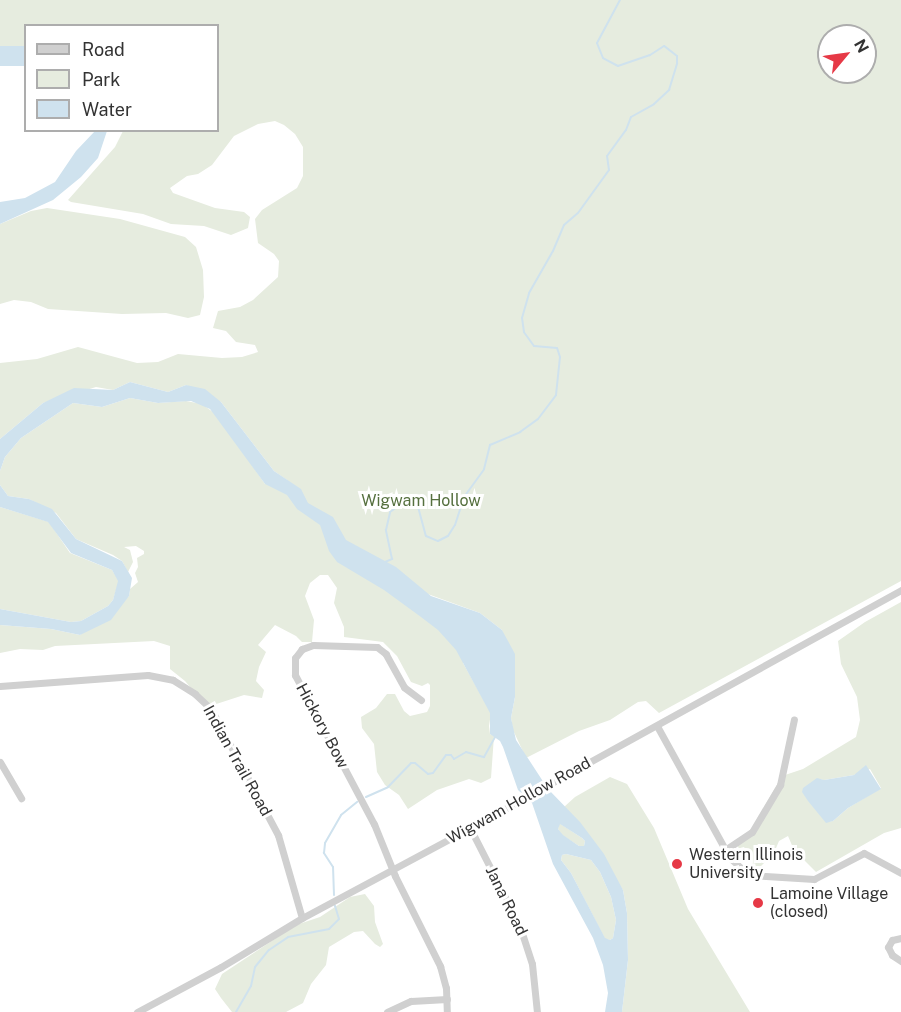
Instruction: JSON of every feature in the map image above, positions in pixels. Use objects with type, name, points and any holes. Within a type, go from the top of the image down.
[{"type":"street","name":"Wigwam Hollow Road","points":[[137,1012],[221,967],[302,918],[657,726],[901,590]]},
{"type":"street","name":"Hickory Bow","points":[[392,869],[374,824],[295,675],[293,663],[298,653],[313,645],[377,647],[386,654],[404,687],[421,700]]},
{"type":"street","name":"Indian Trail Road","points":[[0,686],[148,675],[173,680],[195,694],[211,709],[278,835],[302,918]]},
{"type":"street","points":[[725,850],[752,832],[780,784],[794,719]]},
{"type":"street","points":[[657,726],[725,850],[735,865],[749,875],[814,879],[864,853],[901,873]]},
{"type":"street","points":[[0,762],[21,798]]},
{"type":"street","name":"Jana Road","points":[[470,828],[519,924],[532,964],[537,1012]]},
{"type":"street","points":[[392,869],[440,966],[447,999],[447,1012]]},
{"type":"street","points":[[901,938],[892,940],[888,947],[892,955],[901,961]]},
{"type":"street","points":[[387,1012],[411,1001],[447,999]]},
{"type":"green space","name":"Wigwam Hollow","points":[[0,0],[901,0],[901,581],[659,713],[646,701],[638,702],[610,720],[579,731],[526,758],[513,730],[511,718],[515,697],[502,630],[480,613],[425,593],[474,657],[463,663],[491,713],[490,734],[494,736],[491,778],[481,783],[469,779],[437,790],[408,809],[399,795],[385,785],[377,772],[374,744],[362,728],[361,717],[376,708],[387,694],[395,694],[404,711],[410,716],[427,712],[430,706],[430,685],[428,683],[422,686],[411,682],[397,656],[383,642],[344,637],[344,627],[334,603],[337,588],[328,575],[320,575],[310,583],[305,596],[314,620],[312,642],[302,642],[296,636],[275,625],[258,645],[266,652],[256,681],[264,690],[262,698],[244,695],[207,707],[185,681],[170,669],[170,646],[154,641],[55,646],[43,650],[20,649],[0,653],[0,625],[51,629],[80,635],[129,596],[130,589],[138,582],[135,573],[138,567],[137,558],[144,554],[144,551],[136,546],[124,547],[130,550],[133,562],[128,572],[122,561],[113,555],[76,539],[56,513],[29,499],[8,496],[0,485],[0,471],[5,457],[21,438],[73,403],[102,407],[130,398],[158,403],[186,401],[202,404],[217,415],[265,484],[287,480],[274,471],[221,402],[186,385],[168,392],[130,382],[113,390],[96,387],[43,403],[0,439],[0,363],[37,359],[78,347],[137,363],[158,362],[178,354],[222,358],[242,357],[258,352],[255,345],[236,342],[226,331],[213,328],[218,311],[240,307],[253,300],[278,277],[279,261],[274,254],[258,243],[255,219],[262,210],[297,188],[303,176],[303,147],[295,134],[275,121],[258,124],[234,136],[212,165],[198,174],[187,176],[170,188],[173,193],[215,208],[244,212],[250,217],[248,228],[231,235],[204,226],[171,224],[143,214],[71,202],[68,200],[115,147],[122,132],[219,132],[219,24],[24,24],[24,46],[0,46]]},
{"type":"green space","points":[[47,208],[120,219],[185,237],[196,247],[203,270],[204,297],[200,315],[188,318],[166,313],[122,314],[48,309],[31,302],[14,300],[0,304],[0,224],[31,211]]},
{"type":"green space","points":[[0,507],[49,522],[70,553],[112,570],[119,581],[113,600],[108,606],[81,621],[71,622],[0,609]]},
{"type":"green space","points":[[901,602],[901,828],[884,833],[816,872],[794,850],[788,836],[779,841],[774,853],[759,868],[742,856],[737,844],[746,838],[782,776],[803,769],[856,737],[860,720],[857,697],[841,664],[838,641],[865,622]],"holes":[[[870,769],[881,788],[848,808],[833,821],[826,822],[804,794],[817,779],[854,775]]]},
{"type":"green space","points":[[610,777],[627,784],[654,828],[688,909],[750,1012],[622,1012],[628,960],[627,913],[623,890],[564,807],[575,797]]},
{"type":"green space","points":[[559,823],[582,838],[585,841],[584,846],[579,846],[562,835],[558,829]]},
{"type":"green space","points":[[562,855],[591,860],[600,872],[611,897],[616,920],[613,938],[610,940],[605,939],[571,873],[561,860]]},
{"type":"green space","points":[[365,894],[374,906],[375,922],[383,944],[380,947],[363,931],[354,932],[329,947],[326,965],[311,984],[303,1003],[286,1012],[232,1012],[215,989],[222,974],[296,925],[320,917],[350,897]]},
{"type":"water","points":[[0,46],[24,46],[24,66],[0,66]]},
{"type":"water","points":[[94,132],[107,132],[98,158],[81,177],[53,200],[0,224],[0,202],[25,198],[55,182],[76,151]]},
{"type":"water","points":[[130,382],[168,392],[186,385],[205,389],[221,402],[274,471],[301,489],[308,503],[333,517],[346,540],[396,567],[431,596],[480,613],[502,630],[515,654],[515,697],[511,718],[516,740],[548,789],[580,822],[604,854],[623,890],[627,913],[628,960],[622,1012],[605,1012],[608,993],[603,965],[593,938],[553,864],[532,803],[518,790],[500,741],[490,734],[490,713],[456,650],[438,630],[421,617],[384,590],[337,562],[329,551],[320,525],[297,509],[287,495],[265,484],[210,409],[191,401],[158,403],[130,398],[102,407],[73,403],[21,438],[5,457],[0,471],[0,439],[43,403],[74,388],[113,390]],"holes":[[[560,824],[582,838],[585,841],[584,846],[579,846],[563,835],[558,829]],[[562,855],[591,860],[600,872],[611,897],[616,920],[613,938],[610,940],[605,938],[571,873],[561,860]]]},
{"type":"water","points":[[0,485],[8,496],[29,499],[52,509],[76,539],[122,561],[132,578],[129,596],[111,620],[80,635],[51,629],[0,625],[0,609],[71,622],[81,621],[108,606],[113,600],[118,581],[112,570],[71,553],[48,522],[0,507]]},
{"type":"water","points":[[866,765],[881,789],[848,808],[833,821],[826,823],[802,792],[803,788],[817,778],[824,780],[854,775]]},
{"type":"waterway","points":[[385,562],[392,559],[386,530],[390,512],[401,504],[417,503],[426,536],[438,541],[448,536],[455,525],[464,497],[484,469],[490,445],[520,432],[538,419],[556,395],[560,357],[557,348],[534,346],[524,332],[522,318],[529,293],[553,251],[564,225],[578,213],[609,170],[607,156],[626,130],[631,117],[654,104],[669,90],[677,63],[677,56],[664,46],[650,55],[618,66],[603,58],[597,43],[620,0]]},
{"type":"waterway","points":[[366,797],[388,787],[411,763],[415,763],[428,774],[433,773],[446,755],[451,755],[454,759],[466,752],[484,757],[496,735]]},
{"type":"waterway","points":[[334,895],[333,867],[324,853],[325,843],[341,815],[357,802]]},
{"type":"waterway","points":[[236,1012],[251,986],[255,967],[269,950],[288,937],[329,929],[339,919],[335,906]]},
{"type":"place","name":"Western Illinois University","points":[[677,864]]},
{"type":"place","name":"Lamoine Village (closed)","points":[[758,903]]}]
